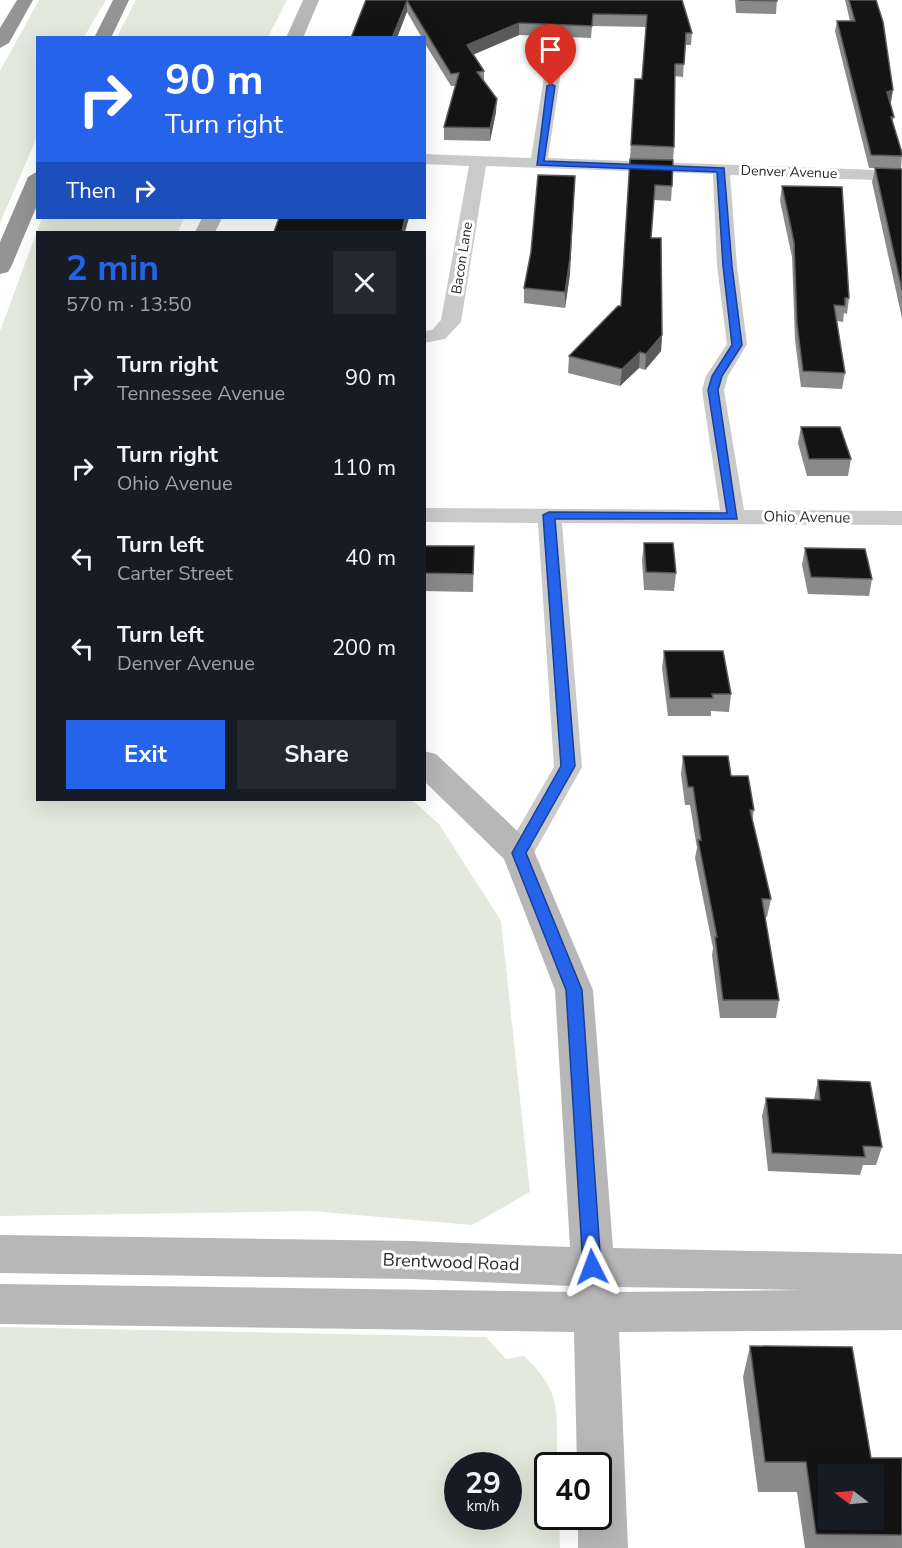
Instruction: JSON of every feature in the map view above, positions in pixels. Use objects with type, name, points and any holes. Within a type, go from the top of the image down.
[{"type":"highway","points":[[0,44],[25,0]]},
{"type":"highway","points":[[103,36],[121,0]]},
{"type":"highway","points":[[0,267],[36,182]]},
{"type":"street","points":[[295,36],[311,0]]},
{"type":"street","points":[[539,163],[554,65]]},
{"type":"street","name":"Denver Avenue","points":[[426,159],[902,176]]},
{"type":"street","name":"Bacon Lane","points":[[426,338],[438,335],[451,322],[478,162]]},
{"type":"street","points":[[721,170],[727,266],[737,345],[717,376],[713,390],[733,517]]},
{"type":"street","name":"Ohio Avenue","points":[[426,515],[902,518]]},
{"type":"street","points":[[519,853],[568,766],[549,515]]},
{"type":"street","points":[[426,764],[519,853],[574,990],[596,1312],[603,1548]]},
{"type":"street","name":"Brentwood Road","points":[[0,1254],[412,1260],[592,1267],[902,1273]]},
{"type":"street","points":[[0,1304],[596,1312],[902,1310]]},
{"type":"shaded area","points":[[39,0],[106,0],[85,36],[36,36],[36,139],[0,223],[0,71]]},
{"type":"shaded area","points":[[136,0],[287,0],[269,36],[118,36]]},
{"type":"shaded area","points":[[42,219],[184,219],[178,231],[37,231]]},
{"type":"shaded area","points":[[36,234],[36,801],[413,801],[439,824],[501,921],[530,1192],[472,1225],[311,1211],[0,1216],[0,331]]},
{"type":"shaded area","points":[[0,1327],[486,1337],[506,1359],[524,1356],[537,1369],[552,1393],[557,1418],[557,1452],[534,1452],[534,1530],[559,1530],[560,1548],[0,1548]]},
{"type":"building","points":[[366,0],[682,0],[692,33],[686,33],[684,64],[675,64],[674,147],[631,145],[635,79],[642,79],[647,15],[593,14],[592,26],[519,23],[467,45],[484,71],[477,72],[497,99],[490,128],[444,127],[459,73],[451,74],[407,1],[393,36],[352,36]]},
{"type":"building","points":[[849,0],[876,0],[883,22],[893,90],[887,92],[894,117],[891,117],[902,156],[871,155],[837,21],[855,21]]},
{"type":"building","points":[[630,159],[673,160],[672,186],[655,185],[651,238],[661,238],[662,335],[646,354],[640,352],[622,369],[569,356],[618,306],[621,306]]},
{"type":"building","points":[[875,168],[902,169],[902,290]]},
{"type":"building","points":[[538,175],[575,176],[570,258],[565,292],[524,288],[531,252]]},
{"type":"building","points":[[782,186],[842,187],[849,298],[845,298],[845,306],[834,305],[845,373],[803,371],[797,324],[794,242]]},
{"type":"building","points":[[279,219],[405,219],[402,231],[274,231]]},
{"type":"building","points":[[801,427],[840,427],[851,459],[809,459]]},
{"type":"building","points":[[644,543],[673,543],[676,573],[646,572]]},
{"type":"building","points":[[426,546],[474,546],[473,574],[426,573]]},
{"type":"building","points":[[805,548],[865,549],[872,579],[811,577]]},
{"type":"building","points":[[664,651],[723,651],[731,694],[712,694],[713,698],[670,698]]},
{"type":"building","points":[[683,756],[728,756],[731,776],[748,776],[754,810],[750,810],[771,899],[762,899],[779,1000],[723,1000],[715,937],[717,937],[698,840],[701,840],[693,787],[688,787]]},
{"type":"building","points":[[818,1080],[870,1082],[882,1147],[863,1146],[865,1157],[772,1153],[766,1098],[820,1100]]},
{"type":"building","points":[[750,1346],[852,1347],[871,1458],[902,1458],[902,1535],[816,1534],[806,1462],[765,1462]]},
{"type":"route","points":[[551,86],[539,163],[721,170],[727,266],[737,345],[729,361],[717,376],[713,390],[733,517],[549,515],[568,766],[519,853],[574,990],[592,1267]]}]
